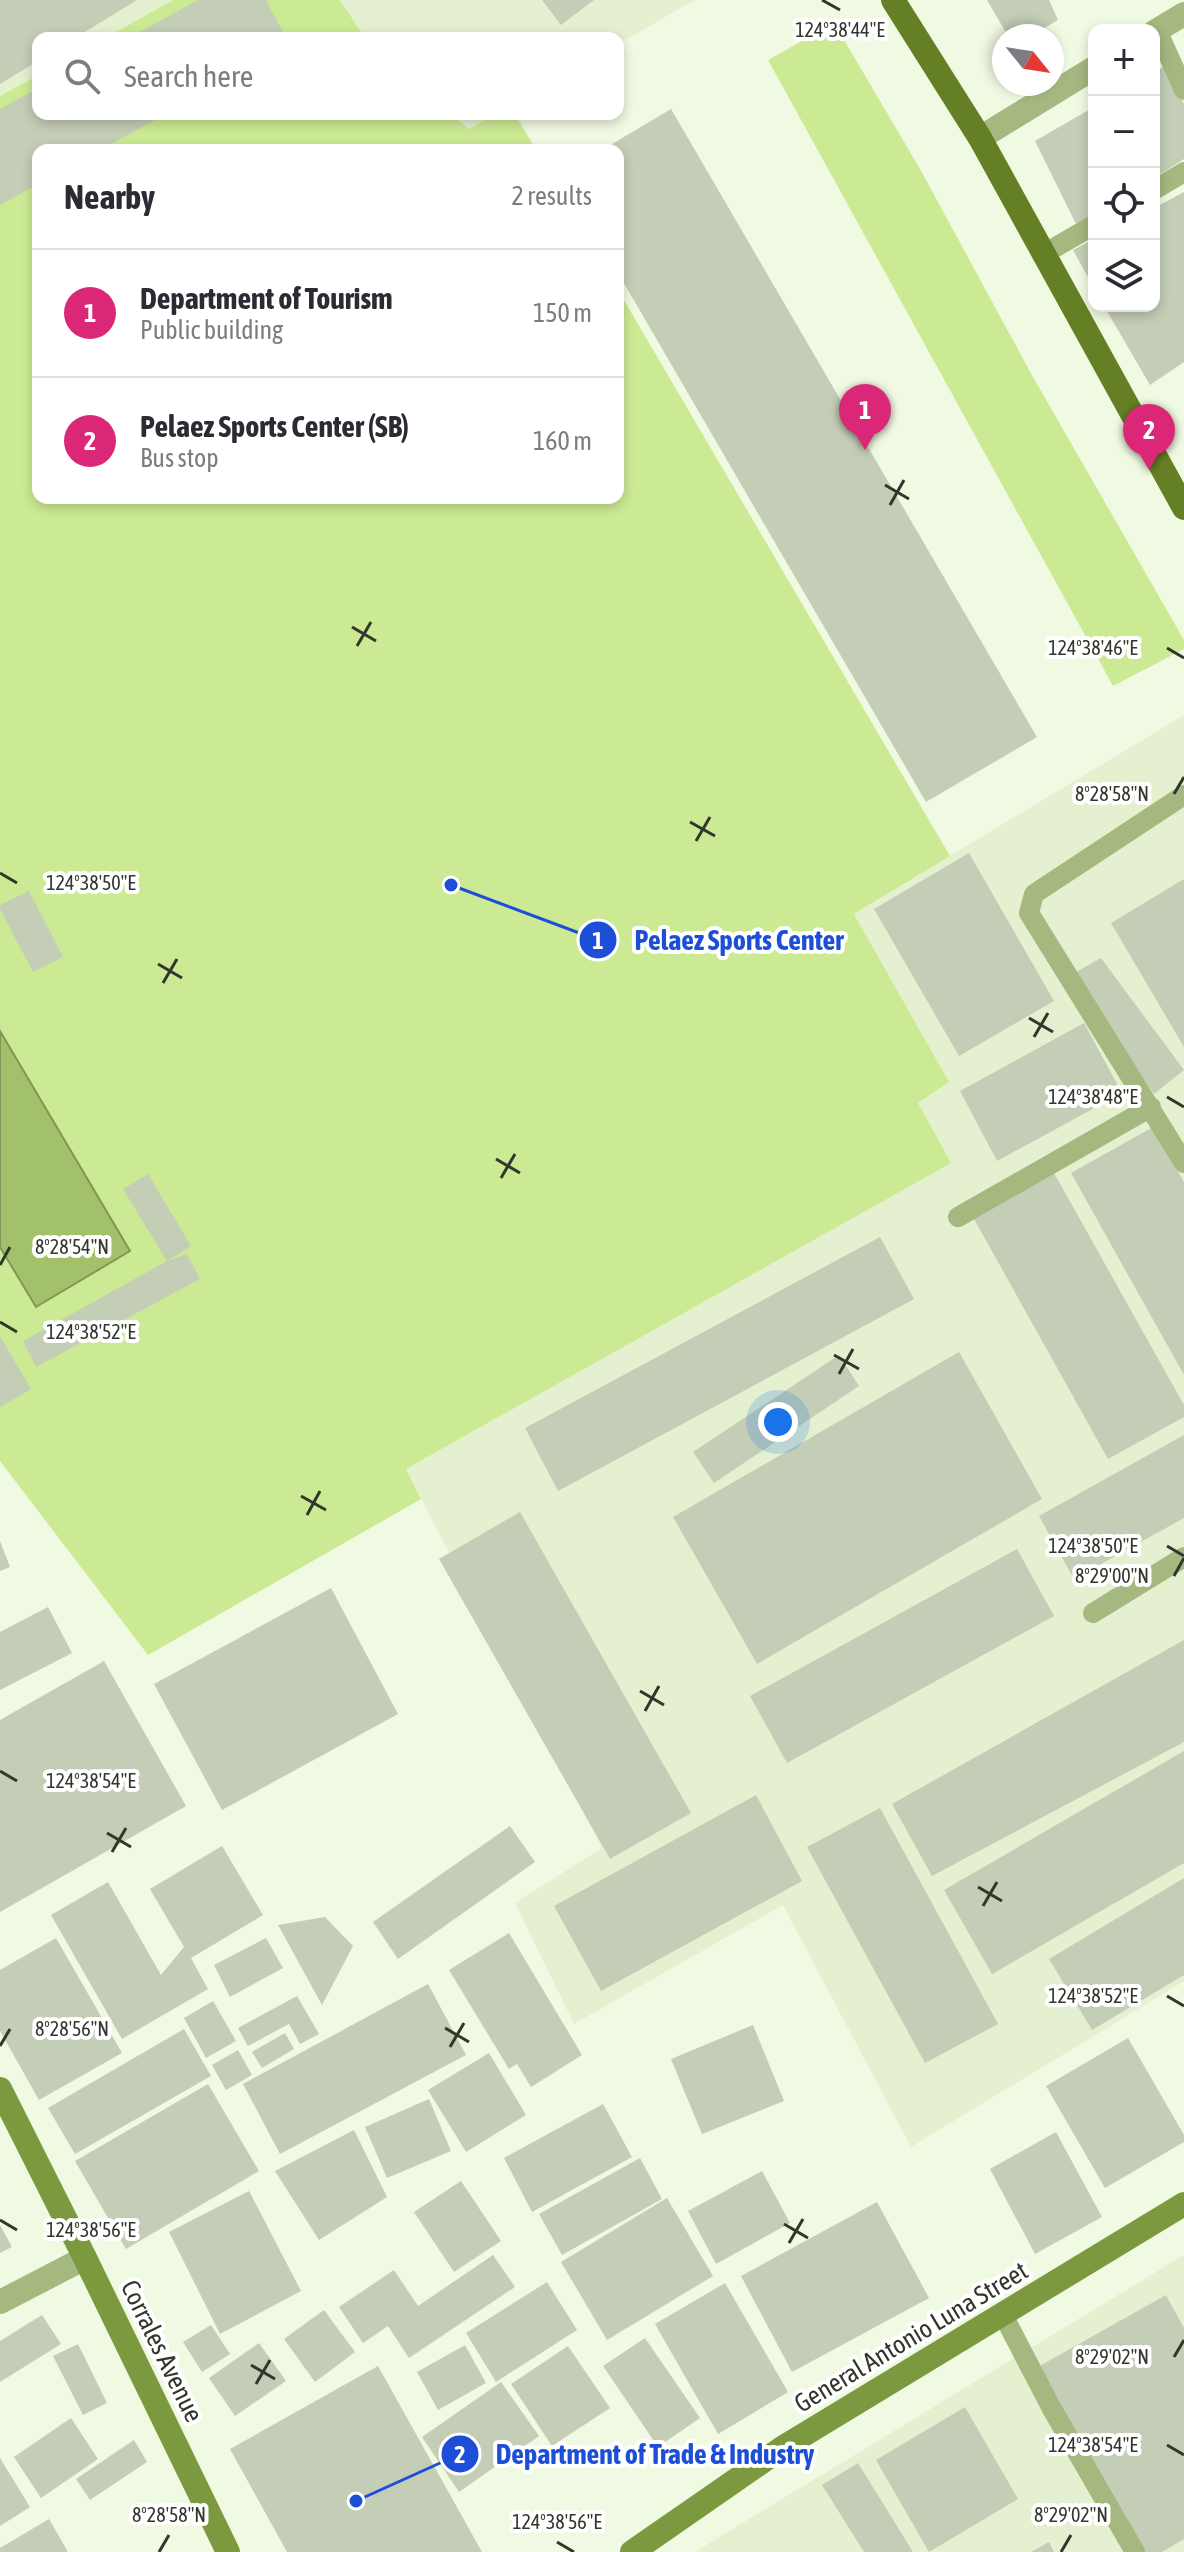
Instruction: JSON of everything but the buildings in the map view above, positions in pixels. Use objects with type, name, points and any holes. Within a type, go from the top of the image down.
[{"type":"main road","points":[[893,0],[980,138],[1184,508]]},
{"type":"street","points":[[1160,29],[1184,14]]},
{"type":"street","points":[[980,138],[1088,72]]},
{"type":"street","name":"Corrales Avenue","points":[[0,2089],[228,2552]]},
{"type":"street","name":"General Antonio Luna Street","points":[[632,2552],[782,2448],[1184,2204]]},
{"type":"street","points":[[0,2302],[85,2258]]},
{"type":"lane","points":[[1160,39],[1184,90]]},
{"type":"lane","points":[[1160,186],[1184,172]]},
{"type":"lane","points":[[1042,255],[1088,228]]},
{"type":"lane","points":[[1184,795],[1034,894],[1029,913],[1184,1163]]},
{"type":"lane","points":[[958,1217],[1151,1107]]},
{"type":"lane","points":[[1093,1613],[1184,1557]]},
{"type":"lane","points":[[1002,2313],[1052,2409],[1135,2552]]},
{"type":"shaded area","points":[[0,0],[173,0],[116,32],[32,32],[32,78],[0,96]]},
{"type":"shaded area","points":[[173,0],[340,0],[361,32],[116,32]]},
{"type":"shaded area","points":[[340,0],[695,0],[624,41],[624,32],[361,32]]},
{"type":"shaded area","points":[[834,23],[920,169],[1033,377],[1184,640],[1184,649],[1113,686],[768,60]]},
{"type":"shaded area","points":[[32,78],[32,120],[458,120],[469,129],[485,120],[518,120],[532,144],[32,144],[32,504],[624,504],[624,300],[950,856],[854,914],[949,1082],[918,1103],[951,1163],[406,1469],[421,1499],[148,1655],[0,1461],[0,96]]},
{"type":"shaded area","points":[[458,120],[485,120],[469,129]]},
{"type":"shaded area","points":[[1184,715],[1184,1981],[911,2147],[783,1905],[574,2024],[515,1903],[602,1848],[406,1469],[950,1163],[918,1103],[949,1082],[854,914]]},
{"type":"shaded area","points":[[0,1031],[130,1251],[36,1307],[0,1247]]},
{"type":"shaded area","points":[[1184,2255],[1184,2552],[695,2552]]},
{"type":"place","name":"Department of Tourism","points":[[865,450]]},
{"type":"place","name":"Pelaez Sports Center (SB)","points":[[1149,470]]},
{"type":"place","name":"Pelaez Sports Center","points":[[451,885]]},
{"type":"place","name":"Department of Trade & Industry","points":[[356,2501]]}]
